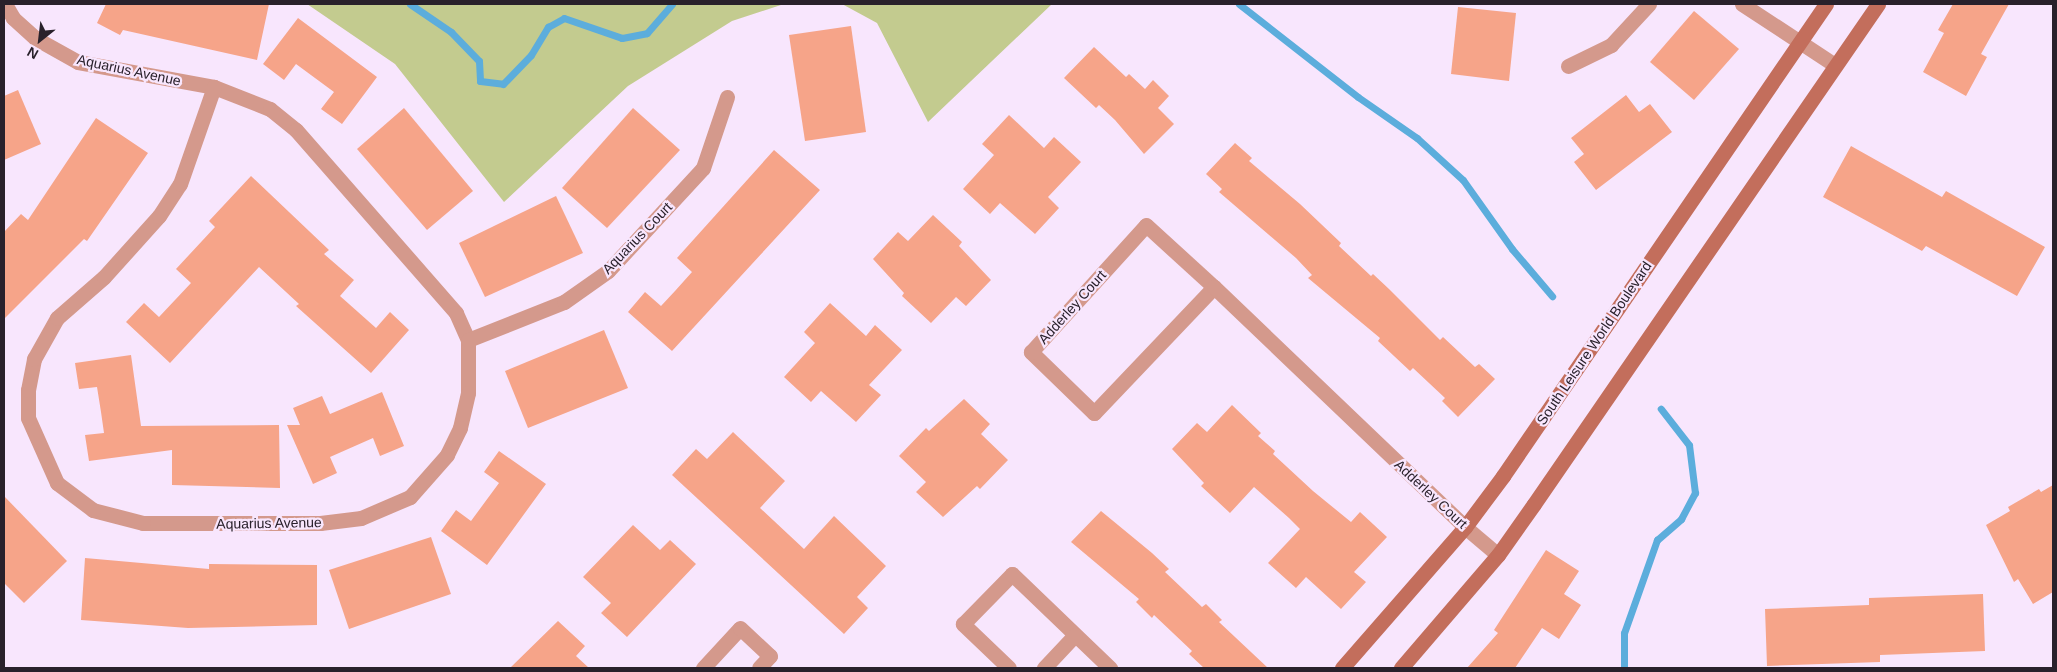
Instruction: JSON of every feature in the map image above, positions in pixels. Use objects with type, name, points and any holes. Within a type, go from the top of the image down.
[{"type":"street","name":"Aquarius Avenue","points":[[6,4],[9,22],[78,62],[214,87],[270,109],[296,130],[436,286],[456,313],[468,340],[468,393],[460,428],[447,455],[410,497],[361,518],[320,523],[143,523],[93,510],[57,483],[28,418],[28,390],[34,359],[57,318],[104,277],[160,216],[180,184],[214,87]]},
{"type":"street","points":[[1568,66],[1611,45],[1649,4]]},
{"type":"street","points":[[1742,4],[1835,65]]},
{"type":"street","name":"South Leisure World Boulevard","points":[[1342,668],[1465,527],[1503,476],[1826,4]]},
{"type":"street","points":[[1401,668],[1498,555],[1624,377],[1878,4]]},
{"type":"street","name":"Aquarius Court","points":[[468,340],[564,302],[608,271],[703,168],[727,98]]},
{"type":"street","name":"Adderley Court","points":[[1214,287],[1094,413],[1031,352],[1146,225],[1214,287],[1465,527],[1498,555]]},
{"type":"street","points":[[1009,668],[963,624],[1012,574],[1110,668]]},
{"type":"street","points":[[703,668],[740,628],[770,656],[759,668]]},
{"type":"street","points":[[1044,668],[1075,635]]},
{"type":"green space","points":[[307,4],[784,4],[732,21],[628,86],[504,202],[395,64]]},
{"type":"green space","points":[[842,4],[1052,4],[928,122],[877,23]]},
{"type":"building","points":[[106,4],[269,4],[257,60],[123,30],[120,35],[97,23]]},
{"type":"building","points":[[1953,4],[2009,4],[1981,54],[1987,57],[1966,96],[1923,72],[1944,33],[1938,30]]},
{"type":"building","points":[[1458,7],[1516,13],[1509,81],[1451,74]]},
{"type":"building","points":[[1694,11],[1739,49],[1694,100],[1650,62]]},
{"type":"building","points":[[298,18],[377,77],[342,124],[321,109],[334,92],[296,64],[284,80],[263,64]]},
{"type":"building","points":[[851,26],[866,132],[805,141],[789,35]]},
{"type":"building","points":[[1094,47],[1126,77],[1129,74],[1145,89],[1153,80],[1169,96],[1158,108],[1174,124],[1144,154],[1115,120],[1099,105],[1096,108],[1064,78]]},
{"type":"building","points":[[18,90],[41,144],[4,160],[4,96]]},
{"type":"building","points":[[1626,95],[1639,112],[1650,104],[1672,132],[1596,190],[1574,162],[1584,154],[1571,138]]},
{"type":"building","points":[[404,108],[473,191],[427,230],[357,149]]},
{"type":"building","points":[[633,108],[680,150],[607,228],[562,188]]},
{"type":"building","points":[[1009,115],[1044,148],[1054,137],[1081,162],[1048,197],[1059,208],[1035,234],[1000,203],[990,214],[963,189],[994,155],[982,144]]},
{"type":"building","points":[[96,118],[148,153],[87,241],[84,239],[4,319],[4,232],[21,214],[28,220]]},
{"type":"building","points":[[1235,143],[1252,158],[1249,161],[1300,204],[1341,243],[1339,246],[1371,276],[1373,274],[1440,340],[1443,337],[1475,367],[1479,364],[1495,379],[1458,417],[1442,401],[1445,398],[1413,368],[1410,371],[1378,341],[1380,338],[1308,278],[1312,275],[1296,258],[1219,192],[1222,189],[1206,174]]},
{"type":"building","points":[[1851,146],[1942,197],[1946,191],[2045,247],[2017,296],[1926,246],[1922,251],[1823,197]]},
{"type":"building","points":[[774,150],[820,190],[672,351],[628,312],[645,292],[661,306],[675,291],[692,272],[677,258]]},
{"type":"building","points":[[251,176],[329,250],[324,254],[354,280],[340,296],[376,328],[390,312],[409,330],[371,373],[296,306],[299,304],[259,267],[170,363],[126,322],[144,303],[159,317],[191,283],[176,269],[215,227],[209,221]]},
{"type":"building","points":[[556,196],[583,253],[485,297],[459,243]]},
{"type":"building","points":[[933,215],[962,242],[959,246],[991,280],[966,306],[956,297],[931,323],[902,296],[904,293],[873,259],[898,232],[908,241]]},
{"type":"building","points":[[830,303],[866,336],[875,325],[902,350],[869,385],[881,395],[856,422],[821,391],[811,402],[784,377],[815,343],[804,332]]},
{"type":"building","points":[[604,330],[628,388],[528,428],[505,371]]},
{"type":"building","points":[[131,355],[141,426],[279,425],[280,488],[172,485],[172,450],[89,461],[85,435],[104,433],[97,387],[79,389],[75,363]]},
{"type":"building","points":[[382,392],[404,446],[380,456],[373,438],[330,457],[337,473],[313,484],[287,425],[300,425],[293,408],[322,396],[330,414]]},
{"type":"building","points":[[964,399],[990,424],[981,434],[1008,460],[980,489],[977,486],[943,517],[916,492],[926,482],[899,456],[926,428],[929,431]]},
{"type":"building","points":[[1232,405],[1261,433],[1258,436],[1275,451],[1273,454],[1313,491],[1351,522],[1360,512],[1387,537],[1354,572],[1366,582],[1341,609],[1306,577],[1296,588],[1268,563],[1300,529],[1289,518],[1254,487],[1230,513],[1201,486],[1204,483],[1172,449],[1197,423],[1207,432]]},
{"type":"building","points":[[733,432],[785,481],[760,508],[804,549],[834,516],[886,566],[857,597],[868,608],[844,634],[672,475],[696,449],[707,459]]},
{"type":"building","points":[[499,451],[546,484],[487,565],[441,531],[456,510],[471,521],[499,483],[484,472]]},
{"type":"building","points":[[2053,485],[2053,592],[2033,604],[2018,579],[2014,582],[1986,525],[2010,511],[2008,507],[2039,489],[2041,492]]},
{"type":"building","points":[[4,496],[67,561],[24,603],[4,583]]},
{"type":"building","points":[[1101,511],[1152,553],[1169,569],[1165,572],[1202,607],[1206,604],[1222,620],[1219,622],[1268,668],[1204,668],[1189,654],[1192,651],[1154,615],[1152,618],[1136,602],[1139,599],[1071,542]]},
{"type":"building","points":[[633,525],[660,550],[670,540],[696,564],[627,637],[601,613],[611,603],[583,577]]},
{"type":"building","points":[[431,537],[451,594],[349,629],[329,570]]},
{"type":"building","points":[[1546,550],[1579,571],[1564,594],[1581,605],[1559,639],[1542,628],[1515,668],[1467,668],[1498,633],[1494,630]]},
{"type":"building","points":[[85,558],[209,569],[209,564],[317,565],[317,625],[188,628],[81,620]]},
{"type":"building","points":[[1983,594],[1985,651],[1880,655],[1880,662],[1767,666],[1765,609],[1869,605],[1869,598]]},
{"type":"building","points":[[558,621],[585,646],[576,656],[589,668],[510,668]]},
{"type":"waterway","points":[[410,4],[451,32],[479,61],[480,81],[503,84],[531,55],[548,27],[564,18],[622,38],[647,33],[672,4]]},
{"type":"waterway","points":[[1239,4],[1358,97],[1417,138],[1463,180],[1512,249],[1552,296]]},
{"type":"waterway","points":[[1624,668],[1624,633],[1657,540],[1681,519],[1695,493],[1689,445],[1661,409]]}]
